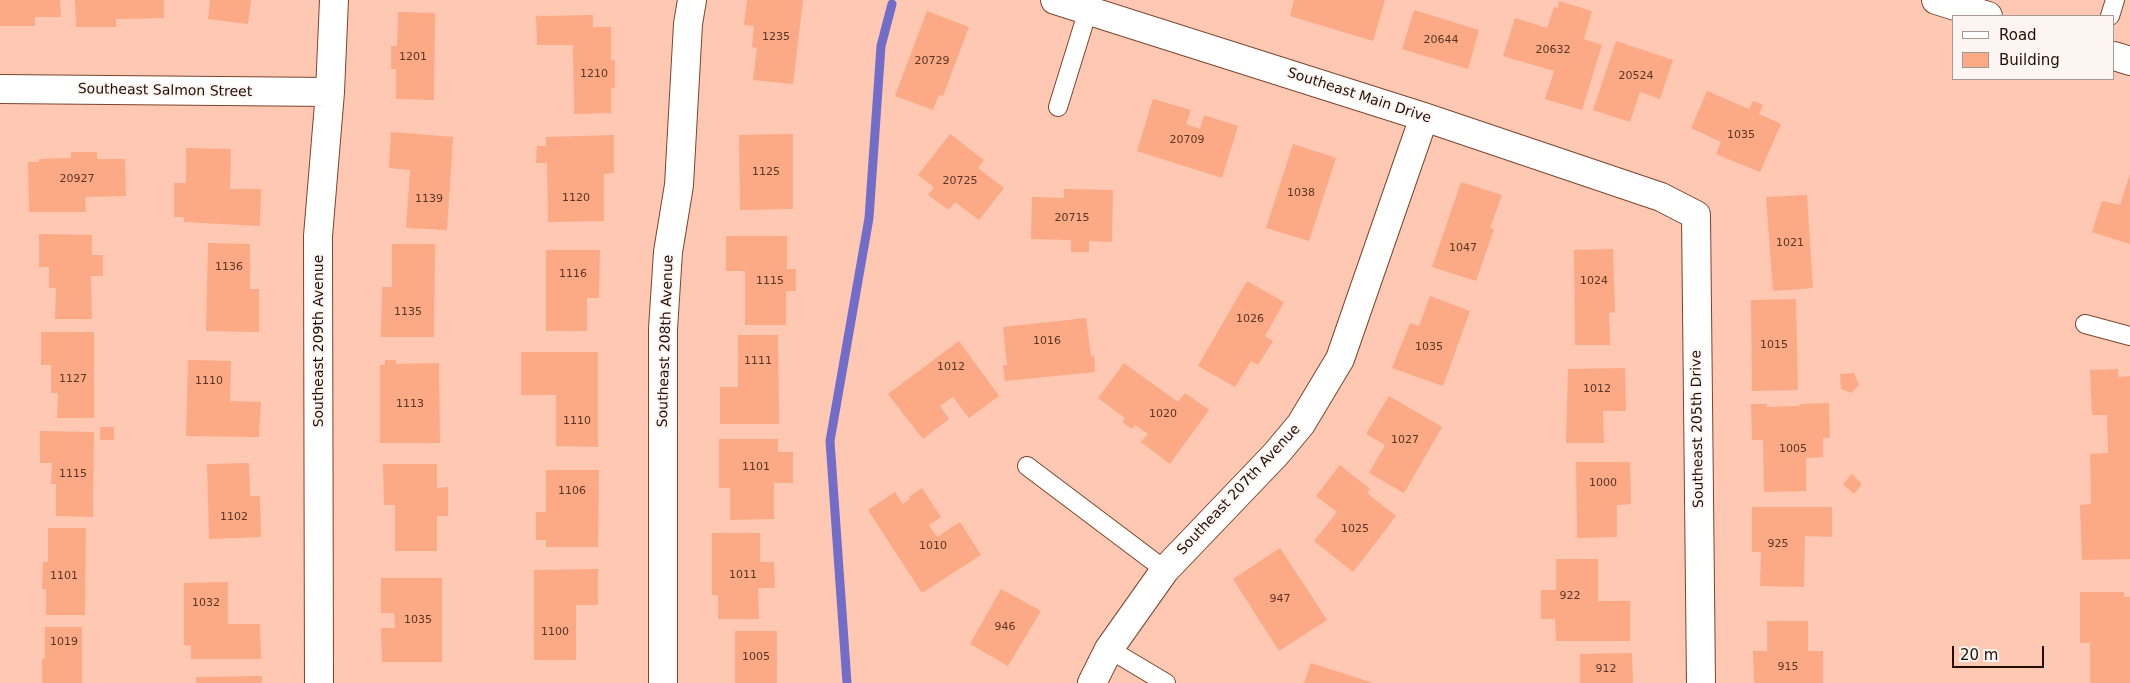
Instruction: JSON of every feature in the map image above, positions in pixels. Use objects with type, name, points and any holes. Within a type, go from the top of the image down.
[{"type":"street","name":"Southeast 209th Avenue","points":[[319,683],[318,236],[330,92],[334,0]]},
{"type":"street","name":"Southeast 208th Avenue","points":[[662,683],[663,330],[668,252],[679,185],[688,24],[692,0]]},
{"type":"street","name":"Southeast Main Drive","points":[[1055,0],[1424,116],[1661,197]]},
{"type":"street","points":[[1936,0],[1985,15]]},
{"type":"street","points":[[2115,56],[2130,61]]},
{"type":"street","name":"Southeast Salmon Street","points":[[0,89],[330,92]]},
{"type":"street","name":"Southeast 207th Avenue","points":[[1092,683],[1109,649],[1165,570],[1276,454],[1301,424],[1340,359],[1424,116]]},
{"type":"street","name":"Southeast 205th Drive","points":[[1661,197],[1696,215],[1701,683]]},
{"type":"lane","points":[[2110,15],[2115,0]]},
{"type":"lane","points":[[1058,107],[1088,10]]},
{"type":"lane","points":[[2085,324],[2130,336]]},
{"type":"lane","points":[[1026,466],[1165,570]]},
{"type":"lane","points":[[1109,649],[1166,683]]},
{"type":"building","points":[[0,0],[60,0],[61,17],[35,17],[35,26],[0,26]]},
{"type":"building","points":[[75,0],[164,0],[164,18],[116,19],[116,27],[76,27]]},
{"type":"building","points":[[210,0],[251,0],[248,24],[208,19]]},
{"type":"building","points":[[747,0],[803,0],[793,84],[753,80],[757,48],[752,47],[754,26],[744,25]]},
{"type":"building","points":[[1294,0],[1385,0],[1373,41],[1290,16]]},
{"type":"building","points":[[1559,1],[1592,11],[1584,39],[1602,45],[1582,110],[1545,99],[1554,71],[1503,56],[1515,18],[1547,28],[1554,7],[1558,8]]},
{"type":"building","points":[[1414,10],[1479,30],[1468,69],[1402,49]]},
{"type":"building","points":[[927,11],[969,27],[943,96],[939,95],[933,110],[895,96]]},
{"type":"building","points":[[398,12],[435,13],[434,100],[396,99],[396,69],[391,69],[391,46],[397,46]]},
{"type":"building","points":[[593,15],[593,27],[611,27],[611,60],[615,60],[615,88],[611,88],[611,113],[574,114],[573,45],[537,45],[536,16]]},
{"type":"building","points":[[1616,41],[1673,60],[1660,99],[1640,92],[1630,122],[1593,110]]},
{"type":"building","points":[[1707,91],[1749,109],[1753,101],[1763,105],[1759,114],[1781,124],[1760,172],[1716,154],[1721,142],[1691,128]]},
{"type":"building","points":[[1153,99],[1191,110],[1186,124],[1200,129],[1204,115],[1238,126],[1222,178],[1137,151]]},
{"type":"building","points":[[391,132],[453,137],[447,230],[406,228],[410,170],[389,168]]},
{"type":"building","points":[[793,134],[793,209],[740,210],[739,135]]},
{"type":"building","points":[[950,134],[984,160],[978,168],[1004,188],[979,220],[955,202],[949,210],[928,195],[934,187],[918,175]]},
{"type":"building","points":[[614,135],[614,173],[604,174],[604,221],[548,222],[547,163],[536,163],[537,146],[546,146],[546,137]]},
{"type":"building","points":[[1293,144],[1336,158],[1309,241],[1266,228]]},
{"type":"building","points":[[186,148],[231,149],[230,189],[261,189],[260,226],[184,222],[184,217],[174,217],[174,183],[186,183]]},
{"type":"building","points":[[71,152],[97,152],[97,159],[125,159],[126,196],[85,197],[86,212],[29,212],[28,162],[39,162],[39,159],[71,158]]},
{"type":"building","points":[[2130,174],[2130,244],[2092,232],[2102,201],[2120,205]]},
{"type":"building","points":[[1461,182],[1502,195],[1490,228],[1494,229],[1476,281],[1432,267]]},
{"type":"building","points":[[1064,189],[1113,190],[1112,242],[1089,241],[1089,252],[1071,252],[1071,240],[1031,239],[1032,197],[1064,198]]},
{"type":"building","points":[[1807,195],[1813,288],[1773,291],[1766,197]]},
{"type":"building","points":[[39,234],[92,235],[92,255],[103,255],[103,276],[91,276],[92,319],[55,319],[56,288],[49,288],[49,267],[39,267]]},
{"type":"building","points":[[726,236],[787,236],[787,269],[796,269],[796,291],[786,291],[786,325],[745,325],[745,271],[726,271]]},
{"type":"building","points":[[208,243],[250,244],[250,289],[259,289],[259,332],[206,331]]},
{"type":"building","points":[[392,244],[435,244],[434,337],[381,337],[382,287],[392,287]]},
{"type":"building","points":[[1613,249],[1615,312],[1609,313],[1610,345],[1575,345],[1574,250]]},
{"type":"building","points":[[546,250],[600,250],[599,298],[587,298],[587,331],[546,331]]},
{"type":"building","points":[[1247,281],[1284,302],[1265,336],[1273,341],[1258,365],[1251,361],[1235,387],[1198,366]]},
{"type":"building","points":[[1430,296],[1470,311],[1443,386],[1392,368],[1410,323],[1419,326]]},
{"type":"building","points":[[1796,299],[1798,390],[1752,391],[1751,300]]},
{"type":"building","points":[[1086,318],[1091,356],[1094,355],[1095,372],[1005,381],[1003,365],[1007,365],[1003,327]]},
{"type":"building","points":[[41,332],[94,332],[94,418],[57,418],[58,393],[51,393],[51,365],[41,365]]},
{"type":"building","points":[[738,335],[778,335],[779,424],[720,424],[720,387],[738,387]]},
{"type":"building","points":[[959,341],[999,396],[969,418],[953,397],[940,406],[949,419],[923,439],[888,394]]},
{"type":"building","points":[[521,352],[598,352],[598,447],[556,446],[556,395],[521,395]]},
{"type":"building","points":[[188,360],[231,361],[230,401],[261,402],[259,437],[186,436]]},
{"type":"building","points":[[385,360],[396,360],[396,364],[439,363],[440,443],[380,443],[380,365],[385,365]]},
{"type":"building","points":[[1124,363],[1178,402],[1185,393],[1209,410],[1170,464],[1141,442],[1148,434],[1135,425],[1132,429],[1122,422],[1125,418],[1098,398]]},
{"type":"building","points":[[1625,368],[1626,411],[1603,411],[1604,443],[1566,443],[1568,369]]},
{"type":"building","points":[[2118,369],[2118,377],[2130,376],[2130,559],[2082,560],[2080,505],[2091,504],[2090,454],[2108,453],[2107,415],[2092,415],[2090,370]]},
{"type":"building","points":[[1854,373],[1859,385],[1851,393],[1841,389],[1840,374]]},
{"type":"building","points":[[1389,396],[1442,427],[1404,493],[1369,473],[1385,445],[1366,434]]},
{"type":"building","points":[[1829,403],[1830,438],[1823,438],[1823,457],[1806,458],[1806,491],[1764,492],[1763,440],[1752,440],[1751,404],[1767,404],[1767,407]]},
{"type":"building","points":[[100,427],[114,427],[114,440],[100,440]]},
{"type":"building","points":[[40,431],[94,432],[93,517],[56,516],[56,484],[51,484],[52,463],[40,463]]},
{"type":"building","points":[[719,439],[778,439],[778,452],[793,452],[793,483],[774,483],[774,519],[730,520],[730,488],[719,488]]},
{"type":"building","points":[[1576,462],[1630,462],[1631,504],[1617,505],[1617,537],[1577,538]]},
{"type":"building","points":[[249,463],[250,496],[260,496],[261,537],[209,539],[207,464]]},
{"type":"building","points":[[383,464],[437,464],[437,488],[448,487],[448,516],[437,516],[437,551],[395,551],[395,505],[384,505]]},
{"type":"building","points":[[1340,465],[1370,489],[1367,493],[1396,516],[1353,572],[1314,541],[1337,512],[1316,496]]},
{"type":"building","points":[[546,470],[599,470],[598,547],[546,547],[546,540],[536,540],[536,512],[546,512]]},
{"type":"building","points":[[1852,474],[1862,484],[1854,494],[1843,484]]},
{"type":"building","points":[[922,488],[941,517],[929,525],[937,537],[960,522],[981,555],[922,593],[868,510],[895,492],[903,504]]},
{"type":"building","points":[[1752,507],[1832,507],[1832,537],[1805,536],[1804,587],[1760,586],[1761,552],[1752,552]]},
{"type":"building","points":[[48,528],[86,528],[85,615],[46,615],[46,589],[42,589],[43,562],[48,562]]},
{"type":"building","points":[[712,533],[760,533],[760,562],[774,562],[775,588],[758,588],[759,619],[718,619],[718,595],[712,595]]},
{"type":"building","points":[[1280,548],[1327,620],[1279,651],[1233,579]]},
{"type":"building","points":[[1556,559],[1598,559],[1598,601],[1630,601],[1630,641],[1556,641],[1555,619],[1541,619],[1541,590],[1556,590]]},
{"type":"building","points":[[598,569],[598,605],[576,605],[576,660],[534,660],[534,570]]},
{"type":"building","points":[[381,578],[442,578],[442,662],[382,662],[381,628],[395,628],[394,613],[381,613]]},
{"type":"building","points":[[228,582],[228,624],[260,624],[261,659],[191,659],[191,646],[184,645],[184,583]]},
{"type":"building","points":[[1001,589],[1041,611],[1008,666],[970,644]]},
{"type":"building","points":[[2080,592],[2124,592],[2124,597],[2130,597],[2130,683],[2090,683],[2090,643],[2080,643]]},
{"type":"building","points":[[1767,621],[1808,621],[1808,651],[1823,651],[1823,683],[1754,683],[1753,651],[1767,651]]},
{"type":"building","points":[[45,627],[82,627],[82,683],[42,683],[42,658],[45,659]]},
{"type":"building","points":[[735,631],[777,631],[777,683],[735,683]]},
{"type":"building","points":[[1632,653],[1633,683],[1580,683],[1580,654]]},
{"type":"building","points":[[1311,663],[1373,683],[1304,683]]},
{"type":"building","points":[[262,676],[262,683],[196,683],[196,677]]},
{"type":"waterway","points":[[847,683],[830,441],[869,218],[881,46],[892,4]]}]
